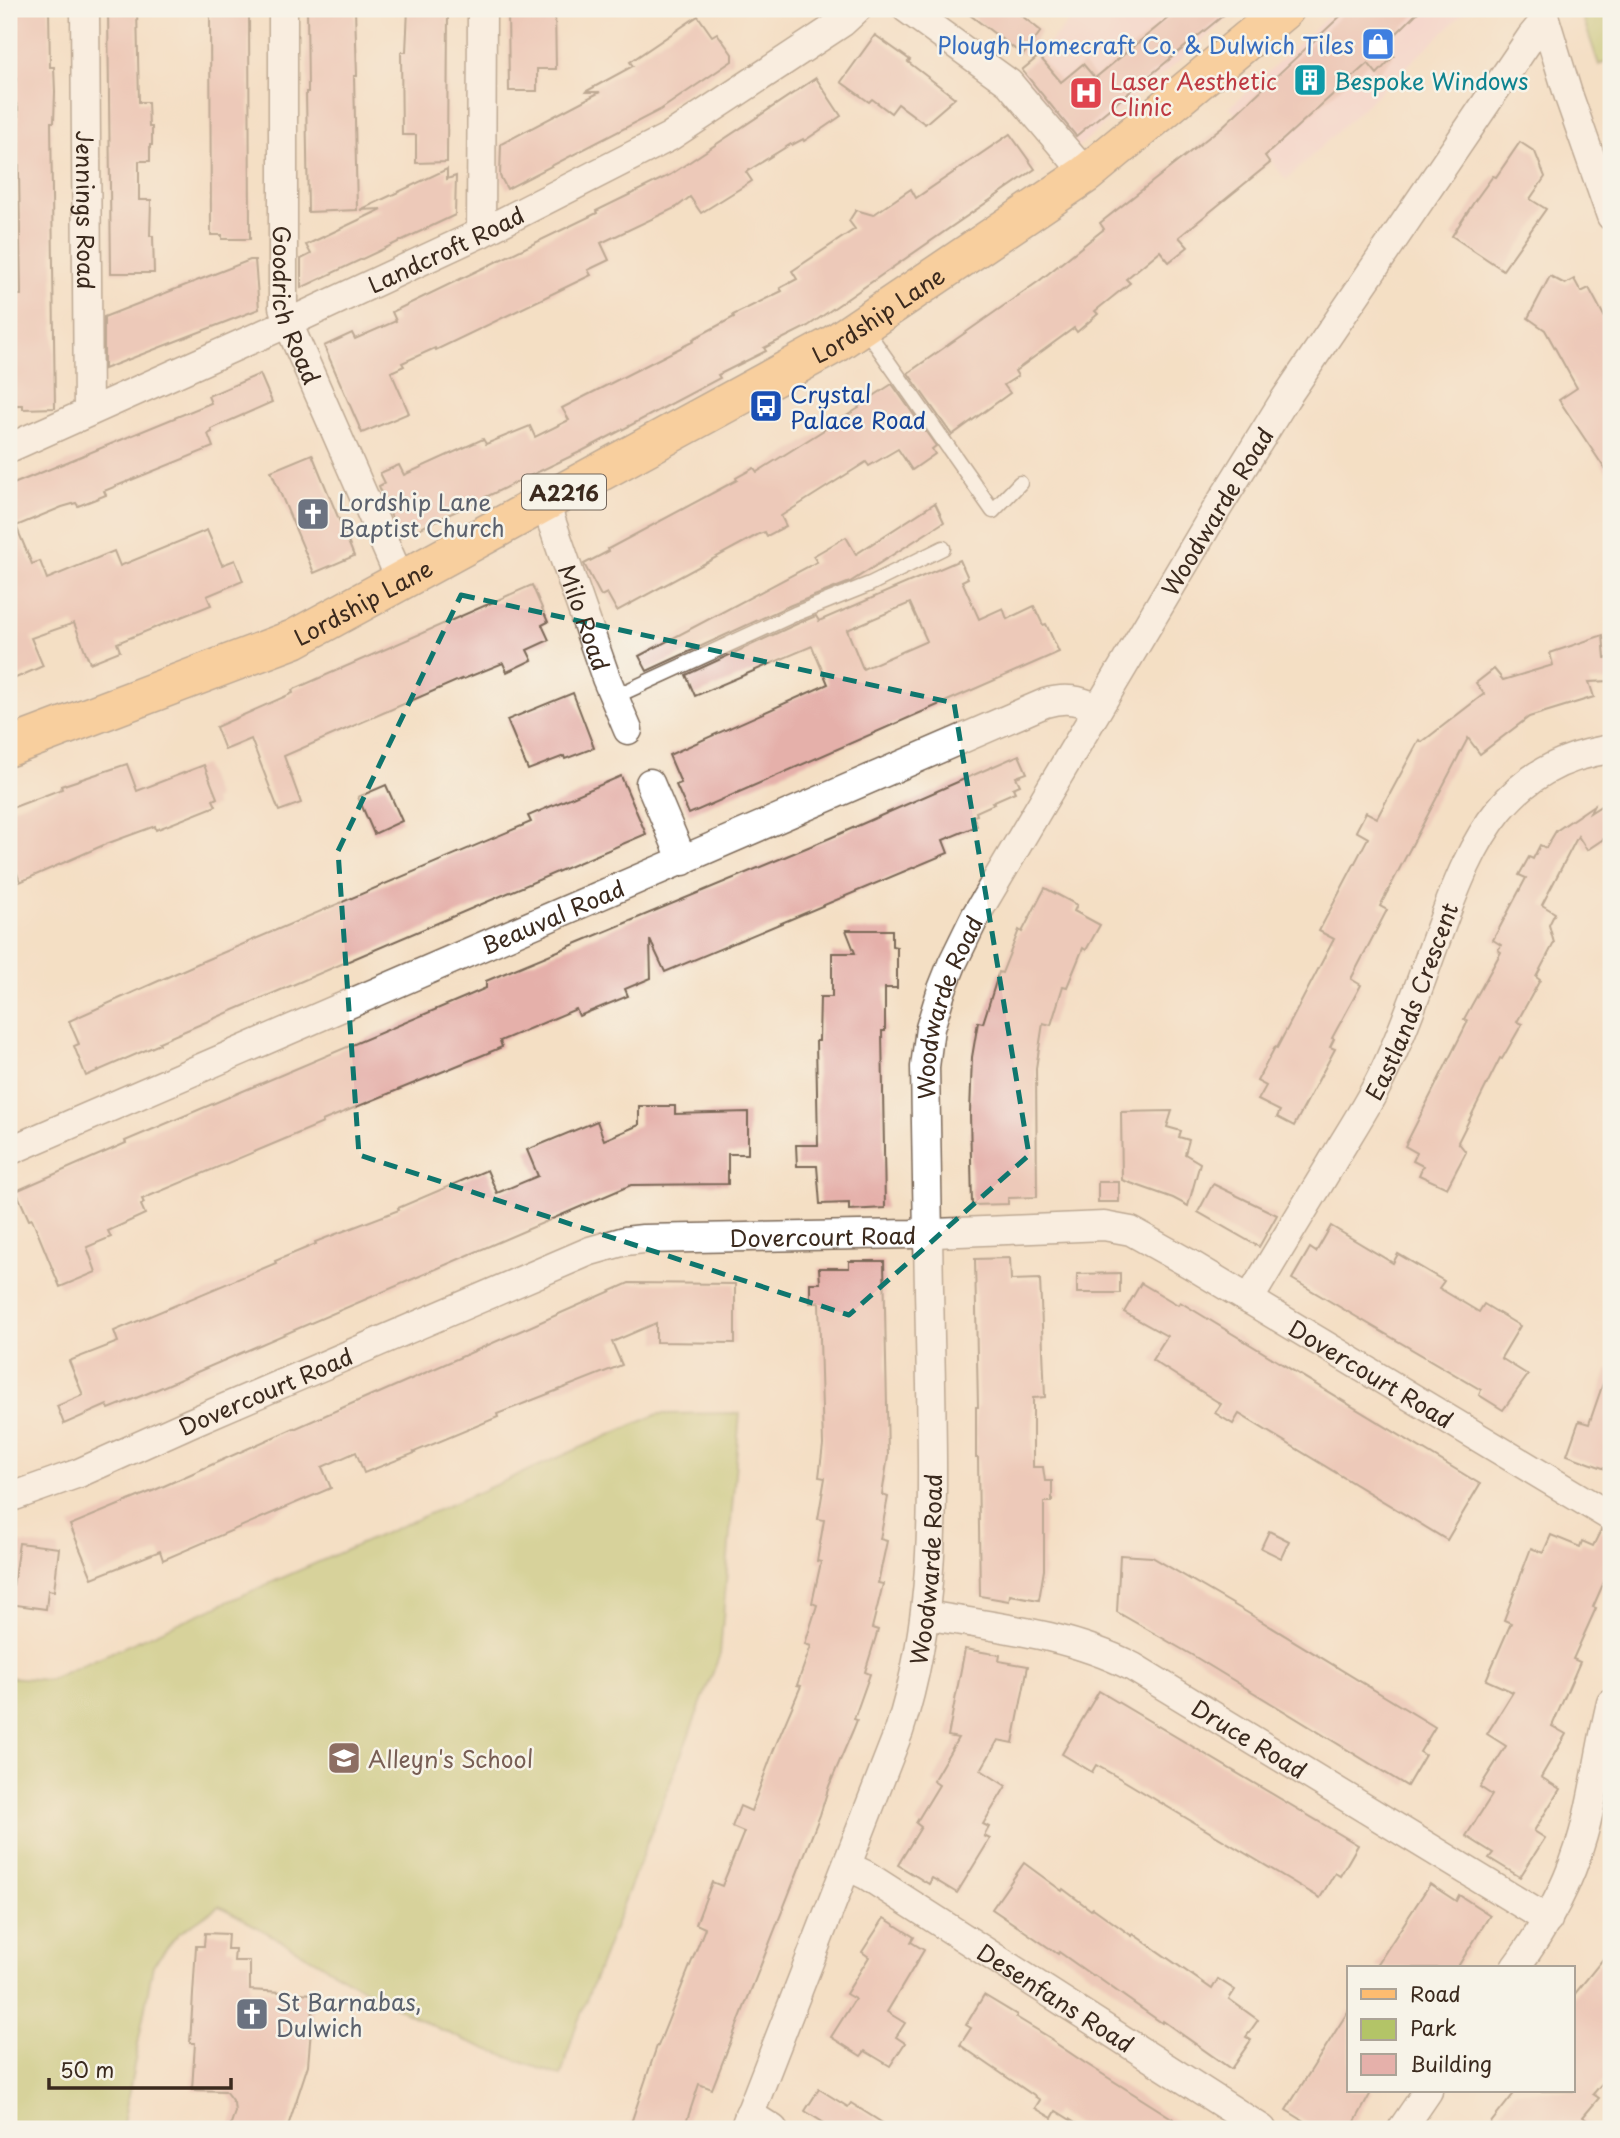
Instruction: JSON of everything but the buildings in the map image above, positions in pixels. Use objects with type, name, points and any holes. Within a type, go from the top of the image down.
[{"type":"main road","name":"Lordship Lane","points":[[9,747],[294,639],[833,345],[1086,174],[1284,9]]},
{"type":"street","name":"Jennings Road","points":[[85,9],[88,412]]},
{"type":"street","name":"Goodrich Road","points":[[283,9],[283,307],[401,580]]},
{"type":"street","points":[[481,233],[482,9]]},
{"type":"street","name":"Landcroft Road","points":[[9,448],[481,233],[669,137],[843,22],[857,9]]},
{"type":"street","points":[[907,9],[1009,83],[1086,174]]},
{"type":"street","points":[[1543,14],[1611,215]]},
{"type":"street","name":"Woodwarde Road","points":[[746,2122],[906,1710],[918,1661],[925,1615],[932,1499],[925,1068],[930,1028],[942,989],[976,915],[1218,507],[1285,399],[1531,37],[1543,14]]},
{"type":"street","name":"Milo Road","points":[[545,503],[614,698],[628,730]]},
{"type":"street","name":"Beauval Road","points":[[9,1152],[1045,703],[1068,698],[1078,699],[1098,708]]},
{"type":"street","name":"Eastlands Crescent","points":[[1249,1300],[1383,1074],[1406,1021],[1455,887],[1482,832],[1502,806],[1536,775],[1574,757],[1611,749]]},
{"type":"street","points":[[650,783],[683,861]]},
{"type":"street","name":"Dovercourt Road","points":[[9,1498],[67,1479],[478,1298],[607,1245],[643,1239],[1120,1228],[1131,1231],[1249,1300],[1611,1517]]},
{"type":"street","name":"Druce Road","points":[[925,1615],[1067,1641],[1112,1656],[1548,1920]]},
{"type":"street","points":[[1516,1966],[1548,1920],[1573,1869],[1610,1712]]},
{"type":"street","name":"Desenfans Road","points":[[847,1866],[866,1875],[1262,2129]]},
{"type":"street","points":[[1402,2129],[1426,2092]]},
{"type":"street","points":[[746,2122],[773,2129]]},
{"type":"lane","points":[[862,325],[993,510],[1020,483]]},
{"type":"lane","points":[[614,698],[794,614],[870,584],[943,548]]},
{"type":"highlighted area","points":[[461,595],[954,703],[1029,1155],[849,1315],[359,1155],[338,851]]},
{"type":"shaded area","points":[[1082,9],[1239,9],[1070,154],[1009,83]]},
{"type":"shaded area","points":[[1336,9],[1468,9],[1286,180],[1230,107]]},
{"type":"green space","points":[[1580,9],[1611,9],[1611,58],[1599,65]]},
{"type":"green space","name":"Alleyn's School","points":[[740,1413],[720,1654],[574,2032],[561,2076],[484,2048],[429,2024],[219,1906],[178,1934],[153,1965],[122,2129],[9,2129],[9,1677],[48,1680],[658,1414]]},
{"type":"place","name":"Plough Homecraft Co. & Dulwich Tiles","points":[[1378,44]]},
{"type":"place","name":"Bespoke Windows","points":[[1310,80]]},
{"type":"place","name":"Laser Aesthetic Clinic","points":[[1086,93]]},
{"type":"place","name":"Crystal Palace Road","points":[[766,406]]},
{"type":"place","name":"Lordship Lane Baptist Church","points":[[313,514]]},
{"type":"place","name":"Alleyn's School","points":[[344,1758]]},
{"type":"place","name":"St Barnabas, Dulwich","points":[[252,2014]]}]
